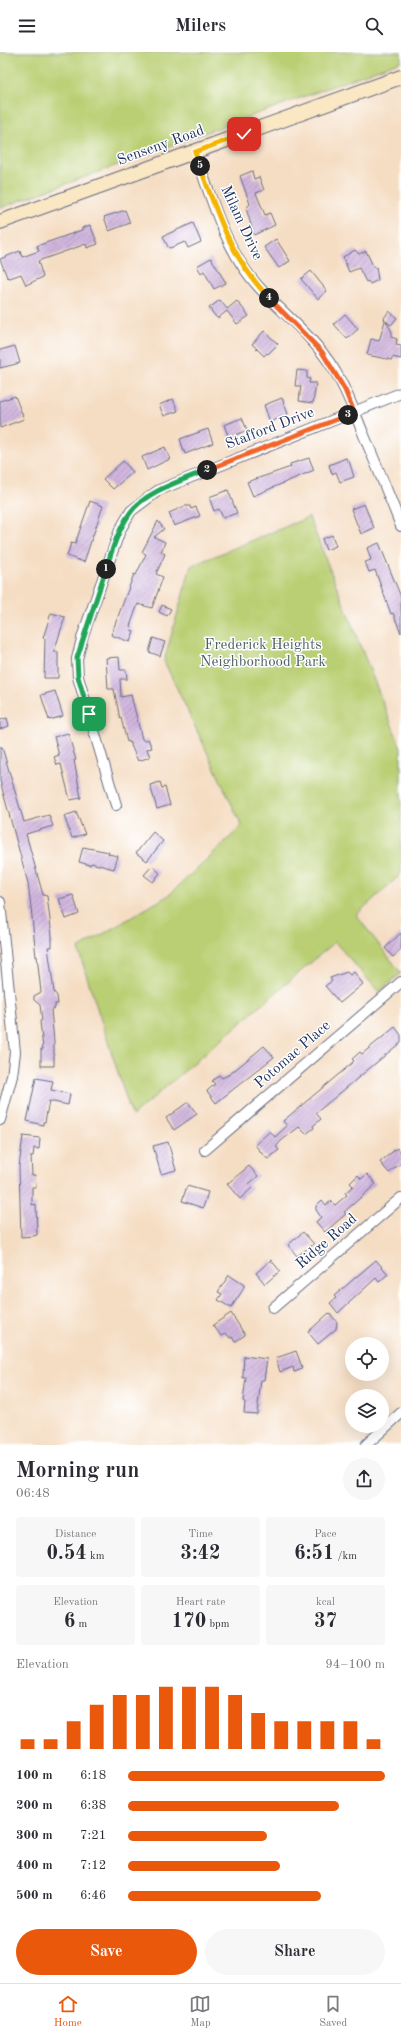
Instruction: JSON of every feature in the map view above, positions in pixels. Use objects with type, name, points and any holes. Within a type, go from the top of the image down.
[{"type":"main road","name":"Senseny Road","points":[[0,222],[401,76]]},
{"type":"street","name":"Milam Drive","points":[[195,152],[212,200],[232,248],[243,267],[257,285],[322,352],[340,380],[401,526]]},
{"type":"street","name":"Stafford Drive","points":[[116,805],[78,677],[77,658],[83,635],[114,546],[131,512],[159,490],[401,393]]},
{"type":"street","points":[[0,902],[15,1052],[12,1076],[0,1120]]},
{"type":"street","name":"Potomac Place","points":[[205,1150],[401,982]]},
{"type":"street","name":"Ridge Road","points":[[273,1308],[401,1198]]},
{"type":"street","points":[[366,1445],[401,1413]]},
{"type":"green space","points":[[0,52],[401,52],[401,61],[0,208]]},
{"type":"green space","name":"Frederick Heights Neighborhood Park","points":[[309,517],[401,748],[401,874],[356,915],[401,973],[379,992],[335,942],[132,1116],[78,949],[169,895],[242,826],[164,661],[191,566]]},
{"type":"building","points":[[252,171],[254,179],[259,177],[264,190],[256,193],[265,215],[270,213],[275,225],[254,235],[246,208],[250,204],[240,176]]},
{"type":"building","points":[[125,210],[130,223],[109,231],[104,217]]},
{"type":"building","points":[[193,223],[201,242],[188,248],[185,242],[170,248],[168,247],[163,236]]},
{"type":"building","points":[[90,225],[98,244],[87,248],[86,244],[38,261],[43,277],[26,285],[21,274],[10,278],[7,277],[0,259],[20,251],[22,257],[39,251],[37,246],[82,230],[82,228]]},
{"type":"building","points":[[276,239],[290,261],[279,268],[264,247]]},
{"type":"building","points":[[355,250],[359,254],[366,251],[374,268],[376,267],[378,280],[370,284],[368,281],[366,282],[359,268],[349,272],[343,257]]},
{"type":"building","points":[[211,258],[226,283],[214,289],[204,271],[201,273],[197,266]]},
{"type":"building","points":[[311,271],[327,291],[318,299],[301,279]]},
{"type":"building","points":[[220,300],[227,309],[237,301],[249,316],[237,324],[227,311],[218,318],[216,317],[209,308]]},
{"type":"building","points":[[389,311],[397,318],[391,325],[386,321],[392,332],[391,337],[397,339],[396,345],[401,346],[401,359],[392,357],[392,360],[367,355],[371,339],[379,341],[385,321],[384,318]]},
{"type":"building","points":[[345,314],[358,329],[347,339],[334,324]]},
{"type":"building","points":[[264,331],[278,344],[264,356],[252,344]]},
{"type":"building","points":[[15,346],[20,363],[0,368],[0,350]]},
{"type":"building","points":[[297,370],[307,371],[307,378],[310,379],[309,383],[316,383],[313,403],[299,401],[301,386],[295,386]]},
{"type":"building","points":[[15,396],[24,419],[0,428],[0,401]]},
{"type":"building","points":[[282,398],[288,414],[270,422],[264,405]]},
{"type":"building","points":[[173,399],[178,411],[164,416],[159,405]]},
{"type":"building","points":[[242,418],[247,430],[229,438],[224,425]]},
{"type":"building","points":[[208,429],[213,443],[185,454],[180,439]]},
{"type":"building","points":[[165,447],[170,459],[147,470],[142,457]]},
{"type":"building","points":[[309,458],[314,470],[253,496],[247,482],[291,467],[290,464]]},
{"type":"building","points":[[346,458],[348,462],[349,461],[354,477],[340,482],[336,472],[332,474],[329,465]]},
{"type":"building","points":[[123,461],[133,472],[113,489],[103,479]]},
{"type":"building","points":[[228,490],[237,513],[223,518],[219,509],[214,511],[209,497]]},
{"type":"building","points":[[90,501],[103,506],[84,562],[67,556],[71,543],[75,544]]},
{"type":"building","points":[[364,504],[374,528],[361,534],[351,509]]},
{"type":"building","points":[[185,506],[190,506],[191,509],[196,507],[200,516],[174,526],[169,513]]},
{"type":"building","points":[[158,521],[164,529],[154,537],[165,542],[161,552],[165,554],[156,574],[163,577],[152,608],[138,604],[130,626],[132,627],[131,630],[134,631],[130,642],[111,635],[134,574],[136,575],[146,554],[142,552]]},
{"type":"building","points":[[332,535],[336,546],[326,550],[322,539]]},
{"type":"building","points":[[379,543],[401,597],[401,633],[393,613],[391,614],[375,570],[369,572],[365,562],[371,560],[367,548]]},
{"type":"building","points":[[162,605],[171,609],[167,616],[159,612]]},
{"type":"building","points":[[51,613],[65,617],[54,652],[58,652],[58,678],[44,678],[45,639],[43,638]]},
{"type":"building","points":[[153,638],[165,642],[160,656],[149,652]]},
{"type":"building","points":[[119,657],[120,670],[126,670],[127,679],[120,679],[121,697],[131,695],[142,739],[144,741],[148,739],[152,748],[147,749],[150,757],[138,761],[129,741],[127,742],[121,718],[120,719],[114,689],[108,689],[106,658]]},
{"type":"building","points":[[55,691],[63,716],[49,720],[41,695]]},
{"type":"building","points":[[7,718],[9,726],[0,729],[0,720]]},
{"type":"building","points":[[68,733],[76,760],[74,760],[81,798],[70,800],[61,764],[57,765],[54,757],[59,755],[54,737]]},
{"type":"building","points":[[0,747],[2,747],[24,822],[49,815],[53,826],[26,834],[43,895],[47,896],[52,936],[52,947],[48,947],[54,992],[57,996],[58,1004],[55,1004],[55,1008],[51,1010],[54,1041],[54,1066],[41,1066],[41,1049],[43,1049],[40,1021],[42,1020],[40,1005],[34,1000],[34,996],[41,992],[28,883],[0,781]]},
{"type":"building","points":[[160,782],[162,788],[165,787],[170,805],[157,809],[150,785]]},
{"type":"building","points":[[76,812],[85,834],[72,838],[64,816]]},
{"type":"building","points":[[153,832],[163,841],[147,861],[136,853]]},
{"type":"building","points":[[83,847],[109,852],[108,854],[118,856],[114,869],[91,863],[90,865],[79,862]]},
{"type":"building","points":[[152,866],[160,873],[153,882],[144,875]]},
{"type":"building","points":[[73,895],[79,914],[66,919],[59,899]]},
{"type":"building","points":[[401,933],[401,950],[393,957],[385,948]]},
{"type":"building","points":[[347,972],[350,975],[354,972],[363,984],[340,1003],[325,986],[332,981],[330,978]]},
{"type":"building","points":[[395,1027],[401,1035],[401,1042],[316,1113],[321,1119],[313,1126],[314,1128],[306,1134],[299,1127],[281,1141],[276,1147],[279,1150],[268,1159],[264,1156],[255,1145],[270,1131],[275,1137],[287,1126],[283,1121],[354,1061],[352,1059],[360,1052],[362,1054]]},
{"type":"building","points":[[264,1046],[274,1057],[216,1103],[207,1091],[215,1084],[212,1081],[219,1075],[222,1078],[230,1074]]},
{"type":"building","points":[[36,1078],[53,1081],[51,1090],[70,1094],[68,1105],[49,1101],[45,1122],[43,1122],[43,1125],[27,1121]]},
{"type":"building","points":[[188,1102],[197,1114],[174,1130],[166,1118]]},
{"type":"building","points":[[23,1136],[40,1138],[39,1149],[34,1148],[33,1156],[31,1156],[32,1175],[35,1175],[36,1187],[32,1187],[32,1205],[36,1204],[37,1235],[21,1237],[19,1167]]},
{"type":"building","points":[[168,1142],[176,1170],[161,1174],[153,1146]]},
{"type":"building","points":[[397,1148],[401,1153],[401,1163],[389,1173],[380,1162]]},
{"type":"building","points":[[249,1166],[258,1176],[249,1184],[252,1188],[240,1199],[227,1184]]},
{"type":"building","points":[[367,1174],[376,1184],[344,1212],[346,1214],[325,1232],[316,1222],[321,1217],[316,1210],[316,1206],[322,1200],[326,1205],[331,1201],[335,1205],[347,1195],[345,1193],[353,1186],[350,1183],[358,1175],[361,1179]]},
{"type":"building","points":[[187,1186],[208,1192],[203,1208],[182,1201]]},
{"type":"building","points":[[303,1232],[314,1244],[297,1256],[288,1245]]},
{"type":"building","points":[[271,1260],[280,1271],[265,1284],[256,1273]]},
{"type":"building","points":[[376,1260],[388,1274],[379,1282],[376,1278],[338,1313],[330,1303],[336,1298],[334,1296]]},
{"type":"building","points":[[229,1275],[244,1285],[244,1288],[231,1308],[218,1300],[222,1294],[218,1292]]},
{"type":"building","points":[[231,1313],[245,1335],[235,1342],[232,1337],[230,1338],[226,1333],[221,1336],[213,1325]]},
{"type":"building","points":[[329,1313],[337,1322],[336,1329],[318,1344],[308,1332]]},
{"type":"building","points":[[296,1351],[302,1367],[300,1370],[294,1372],[293,1367],[280,1372],[276,1358]]},
{"type":"building","points":[[244,1356],[267,1359],[264,1380],[261,1380],[257,1414],[244,1413],[245,1402],[243,1401],[246,1378],[243,1378]]},
{"type":"route","points":[[89,714],[76,669],[77,658],[83,635],[114,546],[120,530],[131,512],[144,500],[159,490],[354,412],[334,368],[322,352],[257,285],[243,267],[232,248],[212,200],[195,152],[244,134]]}]
